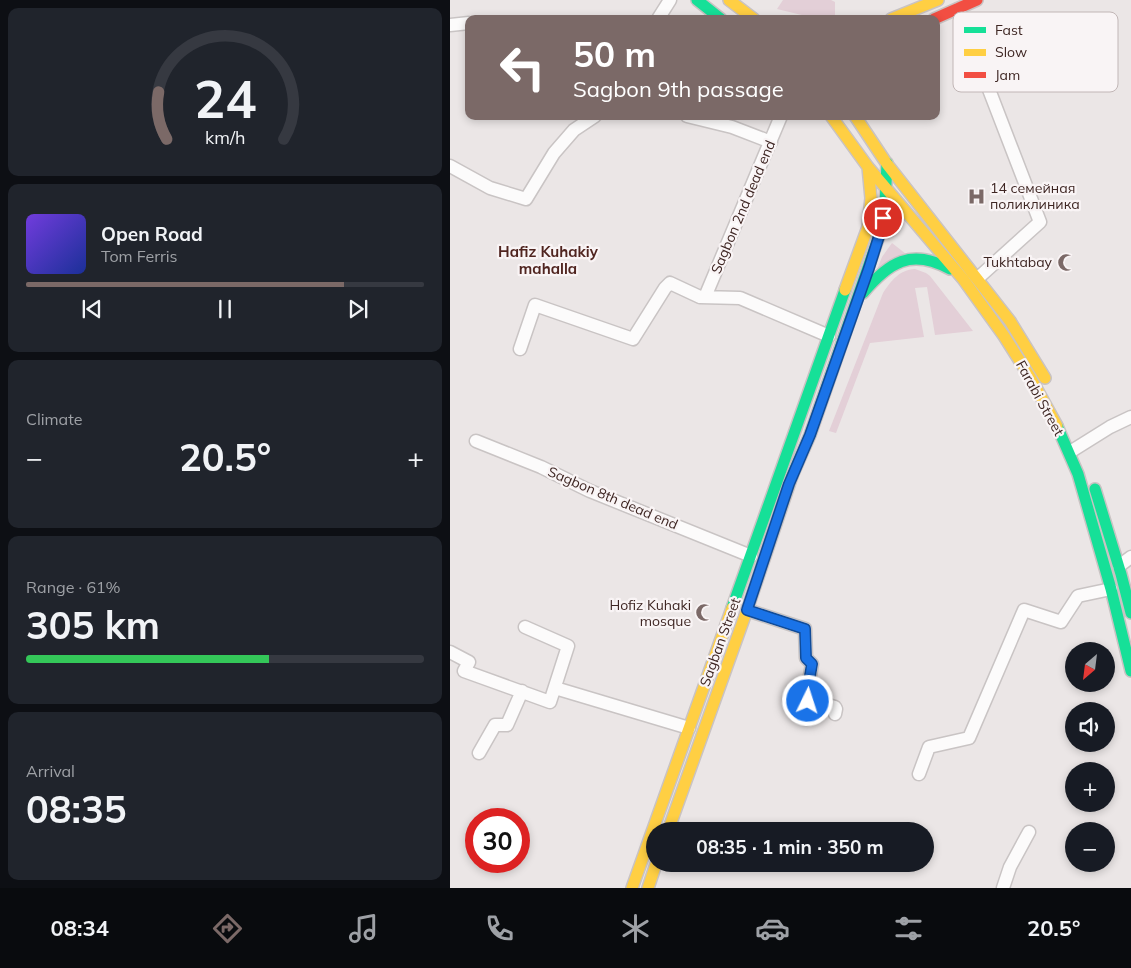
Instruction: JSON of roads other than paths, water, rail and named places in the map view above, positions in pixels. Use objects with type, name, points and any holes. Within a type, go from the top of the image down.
[{"type":"main road","points":[[697,0],[716,15]]},
{"type":"main road","points":[[728,0],[749,15]]},
{"type":"main road","points":[[901,15],[938,0]]},
{"type":"main road","points":[[940,16],[977,0]]},
{"type":"main road","name":"Farabi Street","points":[[834,120],[868,167],[963,279],[1004,336],[1078,451]]},
{"type":"main road","name":"Farabi Street","points":[[858,120],[887,164],[978,278],[1027,347],[1050,386]]},
{"type":"main road","points":[[868,167],[887,164]]},
{"type":"main road","name":"Sagban Street","points":[[671,822],[747,610],[789,484],[810,435],[880,233],[887,164]]},
{"type":"main road","name":"Sagban Street","points":[[632,888],[868,228],[871,198],[868,167]]},
{"type":"main road","points":[[857,302],[871,283],[884,271],[910,258],[924,258],[936,261],[963,279]]},
{"type":"main road","name":"Farabi Street","points":[[1074,432],[1078,451],[1078,474],[1109,583],[1131,671]]},
{"type":"main road","points":[[1093,480],[1124,572],[1131,613]]},
{"type":"main road","points":[[648,888],[653,872]]},
{"type":"street","points":[[661,15],[670,0]]},
{"type":"street","points":[[450,25],[465,23]]},
{"type":"street","points":[[978,278],[1040,222],[991,92]]},
{"type":"street","points":[[450,166],[490,188],[526,200],[554,153],[574,130],[589,120]]},
{"type":"street","points":[[703,120],[732,127],[771,142]]},
{"type":"street","name":"Sagbon 2nd dead end","points":[[705,297],[780,120]]},
{"type":"street","points":[[520,348],[535,305],[633,339],[668,284],[694,295],[740,298],[829,336]]},
{"type":"street","points":[[1078,451],[1105,430],[1131,418]]},
{"type":"street","name":"Sagbon 8th dead end","points":[[476,442],[541,467],[590,490],[750,556]]},
{"type":"street","points":[[919,774],[929,747],[969,738],[1024,610],[1061,622],[1078,596],[1109,583],[1124,572],[1131,557]]},
{"type":"street","points":[[747,610],[805,629],[806,658],[812,664],[806,699],[835,707],[835,714]]},
{"type":"street","points":[[450,652],[469,662],[464,671],[550,702],[568,646],[525,626]]},
{"type":"street","points":[[555,688],[689,728]]},
{"type":"street","points":[[479,753],[495,725],[507,725],[522,691]]},
{"type":"street","points":[[1003,888],[1010,867],[1028,832]]},
{"type":"place","name":"14 семейная поликлиника","points":[[976,196]]},
{"type":"place","name":"Tukhtabay","points":[[1066,262]]},
{"type":"place","name":"Hofiz Kuhaki mosque","points":[[705,613]]},
{"type":"district","name":"Hafiz Kuhakiy mahalla","points":[[548,260]]}]
